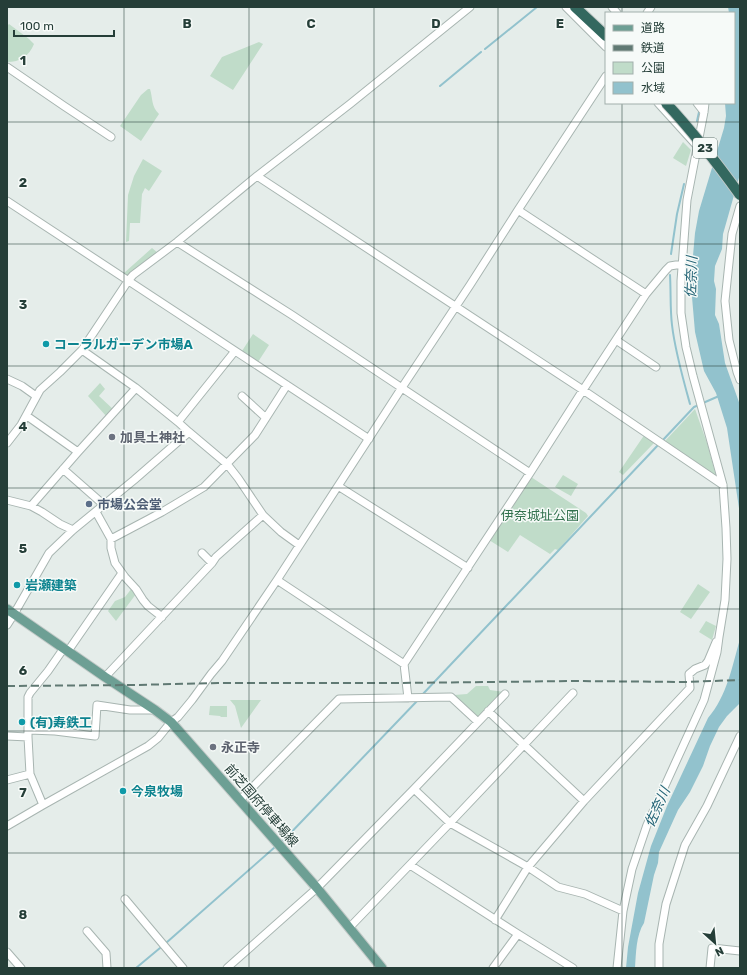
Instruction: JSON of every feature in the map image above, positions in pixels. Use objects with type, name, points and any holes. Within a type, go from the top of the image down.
[{"type":"highway","points":[[576,7],[605,35]]},
{"type":"highway","points":[[579,7],[605,35]]},
{"type":"highway","points":[[584,7],[605,30]]},
{"type":"highway","name":"23","points":[[667,104],[702,144],[740,195]]},
{"type":"highway","name":"23","points":[[673,104],[725,165],[740,187]]},
{"type":"main road","name":"前芝国府停車場線","points":[[11,612],[171,722],[317,888],[382,968]]},
{"type":"street","points":[[7,443],[21,425],[40,390],[82,350],[128,281],[133,276],[470,7]]},
{"type":"street","points":[[566,7],[605,46]]},
{"type":"street","points":[[7,67],[111,137]]},
{"type":"street","points":[[7,826],[148,746],[158,738],[192,700],[222,661],[277,580],[605,78]]},
{"type":"street","points":[[659,104],[697,146]]},
{"type":"street","points":[[698,104],[704,112]]},
{"type":"street","points":[[616,968],[623,911],[632,869],[647,825],[704,700],[717,652],[725,600],[727,579],[723,485],[686,347],[681,313],[681,281],[687,200],[705,104]]},
{"type":"street","points":[[257,176],[583,390],[723,485]]},
{"type":"street","points":[[7,201],[369,439]]},
{"type":"street","points":[[740,206],[732,234],[725,301],[729,340],[740,380]]},
{"type":"street","points":[[518,210],[646,294]]},
{"type":"street","points":[[177,242],[292,315],[401,389],[530,473]]},
{"type":"street","points":[[408,698],[404,664],[646,294],[670,266],[682,266]]},
{"type":"street","points":[[616,340],[656,367]]},
{"type":"street","points":[[82,350],[136,388],[227,464],[263,515],[281,532],[299,545]]},
{"type":"street","points":[[178,422],[235,352]]},
{"type":"street","points":[[7,379],[22,386],[36,396]]},
{"type":"street","points":[[111,539],[162,512],[204,487],[255,435],[287,385]]},
{"type":"street","points":[[32,506],[63,469],[136,388]]},
{"type":"street","points":[[242,396],[266,418]]},
{"type":"street","points":[[26,416],[78,452]]},
{"type":"street","points":[[7,625],[11,612],[49,553],[73,530],[189,432]]},
{"type":"street","points":[[63,469],[104,504]]},
{"type":"street","points":[[338,486],[468,568]]},
{"type":"street","points":[[7,500],[32,506],[60,524],[73,530]]},
{"type":"street","points":[[96,512],[111,539],[111,548],[115,563],[148,606],[162,617]]},
{"type":"street","points":[[105,677],[212,564],[216,557],[263,515]]},
{"type":"street","points":[[202,553],[212,564]]},
{"type":"street","points":[[44,805],[30,774],[28,697],[66,649],[122,573]]},
{"type":"street","points":[[277,580],[404,664]]},
{"type":"street","points":[[495,920],[528,867],[584,801],[690,688],[690,674],[694,669],[704,665],[708,661],[719,637]]},
{"type":"street","points":[[349,928],[573,693]]},
{"type":"street","points":[[227,968],[317,888],[505,694]]},
{"type":"street","points":[[240,800],[339,699],[451,697],[478,722]]},
{"type":"street","points":[[7,736],[55,731],[95,736],[97,704],[130,710],[155,710]]},
{"type":"street","points":[[488,711],[584,801]]},
{"type":"street","points":[[658,968],[659,944],[666,904],[685,844],[707,806],[740,736]]},
{"type":"street","points":[[7,780],[30,774]]},
{"type":"street","points":[[414,789],[450,823],[528,867],[558,887],[585,894],[623,911]]},
{"type":"street","points":[[410,865],[573,968]]},
{"type":"street","points":[[125,899],[183,968]]},
{"type":"street","points":[[87,931],[106,953],[107,968]]},
{"type":"street","points":[[493,968],[518,934]]},
{"type":"street","points":[[710,968],[712,948],[740,951]]},
{"type":"street","points":[[7,952],[21,968]]},
{"type":"green space","points":[[9,24],[34,44],[30,52],[24,58],[12,62],[7,62],[7,26]]},
{"type":"green space","points":[[259,42],[263,44],[233,90],[210,76],[222,57]]},
{"type":"green space","points":[[150,89],[153,105],[159,114],[141,141],[120,126],[141,95]]},
{"type":"green space","points":[[683,142],[691,150],[686,166],[673,158]]},
{"type":"green space","points":[[143,159],[162,171],[149,191],[145,188],[142,194],[140,223],[130,223],[129,241],[126,242],[128,195],[134,176]]},
{"type":"green space","points":[[152,248],[158,253],[127,279],[124,277],[124,273]]},
{"type":"green space","points":[[253,334],[269,345],[258,362],[242,351]]},
{"type":"green space","points":[[100,383],[105,389],[99,396],[114,410],[107,417],[88,396]]},
{"type":"green space","points":[[695,409],[707,443],[716,476],[665,441]]},
{"type":"green space","points":[[645,434],[655,442],[623,475],[619,472]]},
{"type":"green space","points":[[563,475],[578,484],[571,496],[555,487]]},
{"type":"green space","name":"伊奈城址公園","points":[[531,477],[586,513],[588,516],[558,550],[555,549],[550,554],[520,535],[508,552],[489,540]]},
{"type":"green space","points":[[698,584],[710,592],[691,619],[680,612]]},
{"type":"green space","points":[[132,588],[136,594],[116,621],[108,611],[115,601],[125,597]]},
{"type":"green space","points":[[706,621],[716,626],[712,640],[699,632]]},
{"type":"green space","points":[[476,686],[488,686],[490,690],[504,692],[479,718],[475,717],[454,697],[454,695],[467,694]]},
{"type":"green space","points":[[230,700],[261,700],[241,728],[235,706]]},
{"type":"green space","points":[[210,706],[227,706],[227,717],[209,715]]},
{"type":"water","points":[[728,7],[740,7],[740,174],[723,234],[722,249],[715,266],[714,281],[716,289],[715,315],[719,324],[725,363],[740,405],[740,515],[727,428],[716,393],[704,371],[695,332],[692,297],[692,267],[695,233],[699,211],[724,128],[726,116],[725,104],[735,104],[735,12],[729,12]]},
{"type":"water","points":[[740,639],[740,703],[727,716],[719,727],[703,766],[690,792],[678,810],[659,852],[658,863],[644,923],[639,933],[635,968],[626,968],[628,947],[638,893],[651,846],[667,806],[708,718],[715,709],[724,691]]},
{"type":"waterway","points":[[485,49],[537,7]]},
{"type":"waterway","points":[[440,86],[481,52]]},
{"type":"waterway","points":[[697,121],[699,112]]},
{"type":"waterway","points":[[671,254],[677,214],[684,184]]},
{"type":"waterway","points":[[670,275],[673,335],[690,404]]},
{"type":"waterway","points":[[703,403],[719,396]]},
{"type":"waterway","points":[[662,441],[694,407],[699,405]]},
{"type":"waterway","points":[[422,695],[659,444]]},
{"type":"waterway","points":[[281,843],[418,700]]},
{"type":"waterway","points":[[136,968],[275,847]]},
{"type":"railway","points":[[7,686],[218,683],[576,681],[684,682],[740,680]]},
{"type":"place","name":"コーラルガーデン市場A","points":[[46,344]]},
{"type":"place","name":"加具土神社","points":[[112,437]]},
{"type":"place","name":"市場公会堂","points":[[89,504]]},
{"type":"place","name":"岩瀬建築","points":[[17,585]]},
{"type":"place","name":"(有)寿鉄工","points":[[22,722]]},
{"type":"place","name":"永正寺","points":[[213,747]]},
{"type":"place","name":"今泉牧場","points":[[123,791]]},
{"type":"water label","name":"佐奈川","points":[[691,277]]},
{"type":"water label","name":"佐奈川","points":[[657,807]]}]
